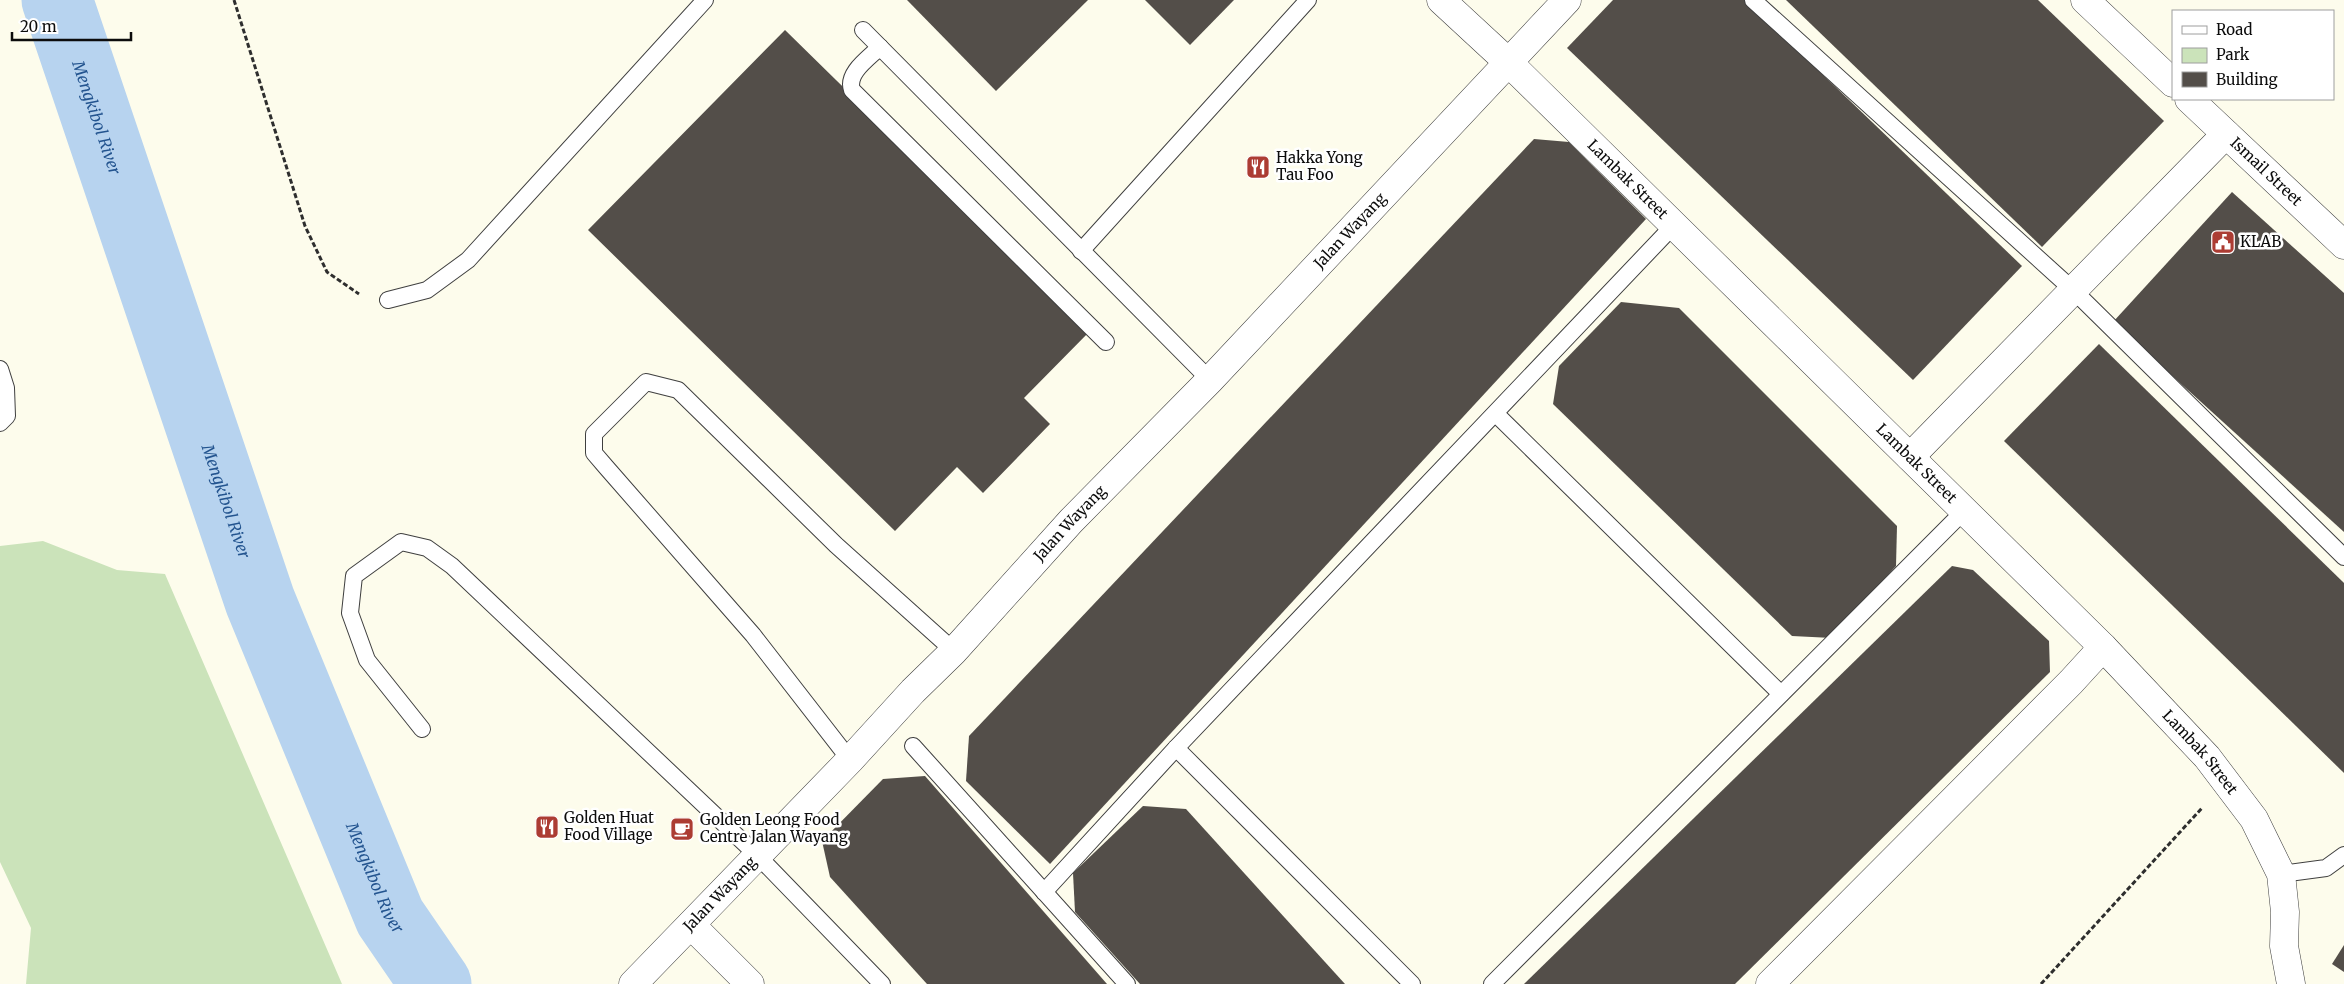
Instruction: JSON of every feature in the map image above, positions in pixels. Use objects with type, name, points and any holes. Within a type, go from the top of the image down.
[{"type":"street","name":"Lambak Street","points":[[1441,0],[1508,62],[2103,647],[2206,757],[2254,819],[2281,874],[2285,912],[2284,946],[2292,984]]},
{"type":"street","name":"Jalan Wayang","points":[[633,984],[850,760],[913,691],[954,650],[1071,521],[1210,380],[1568,0]]},
{"type":"street","points":[[2085,0],[2172,82]]},
{"type":"street","name":"Ismail Street","points":[[2190,100],[2344,245]]},
{"type":"street","points":[[1910,457],[2226,134]]},
{"type":"street","points":[[1770,984],[2071,682],[2103,647]]},
{"type":"street","points":[[691,925],[750,984]]},
{"type":"lane","points":[[388,300],[427,290],[468,260],[705,0]]},
{"type":"lane","points":[[1081,251],[1308,0]]},
{"type":"lane","points":[[1753,0],[2073,290],[2344,557]]},
{"type":"lane","points":[[863,30],[1210,380]]},
{"type":"lane","points":[[880,47],[852,75],[850,83],[852,90],[1106,342]]},
{"type":"lane","points":[[1044,892],[1176,748],[1674,225]]},
{"type":"lane","points":[[0,369],[6,388],[7,416],[0,424]]},
{"type":"lane","points":[[850,760],[753,635],[594,453],[594,434],[646,382],[678,390],[836,545],[954,650]]},
{"type":"lane","points":[[1496,414],[1781,694]]},
{"type":"lane","points":[[1492,984],[1964,511]]},
{"type":"lane","points":[[422,729],[367,660],[350,613],[354,576],[401,542],[427,548],[452,566],[758,856],[882,984]]},
{"type":"lane","points":[[913,746],[1127,984]]},
{"type":"lane","points":[[1176,748],[1412,984]]},
{"type":"lane","points":[[2281,874],[2326,868],[2344,855]]},
{"type":"path","points":[[234,0],[305,226],[327,272],[362,296],[388,300]]},
{"type":"path","points":[[2041,984],[2226,782]]},
{"type":"green space","points":[[43,541],[117,570],[165,574],[342,984],[26,984],[31,928],[0,862],[0,546]]},
{"type":"building","points":[[907,0],[1088,0],[996,91]]},
{"type":"building","points":[[1145,0],[1234,0],[1190,45]]},
{"type":"building","points":[[1613,0],[1745,0],[2022,266],[1913,380],[1567,48]]},
{"type":"building","points":[[1786,0],[2038,0],[2164,121],[2042,247]]},
{"type":"building","points":[[785,30],[1091,330],[1024,398],[1050,424],[983,493],[957,467],[895,531],[588,230]]},
{"type":"building","points":[[1534,139],[1569,142],[1646,219],[1050,864],[966,781],[969,736]]},
{"type":"building","points":[[2232,192],[2344,293],[2344,532],[2113,322]]},
{"type":"building","points":[[1621,302],[1679,308],[1897,526],[1896,566],[1832,638],[1792,636],[1553,404],[1559,366]]},
{"type":"building","points":[[2099,344],[2344,583],[2344,773],[2004,441]]},
{"type":"building","points":[[1952,566],[1973,570],[2049,641],[2050,672],[1735,984],[1524,984]]},
{"type":"building","points":[[925,776],[1107,984],[927,984],[830,877],[822,841],[883,779]]},
{"type":"building","points":[[1143,806],[1186,809],[1345,984],[1140,984],[1075,912],[1073,873]]},
{"type":"building","points":[[2344,945],[2344,972],[2332,964]]},
{"type":"waterway","name":"Mengkibol River","points":[[57,0],[260,601],[390,917],[436,984]]},
{"type":"place","name":"Hakka Yong Tau Foo","points":[[1258,167]]},
{"type":"place","name":"KLAB","points":[[2223,242]]},
{"type":"place","name":"Golden Huat Food Village","points":[[547,827]]},
{"type":"place","name":"Golden Leong Food Centre Jalan Wayang","points":[[682,829]]}]
